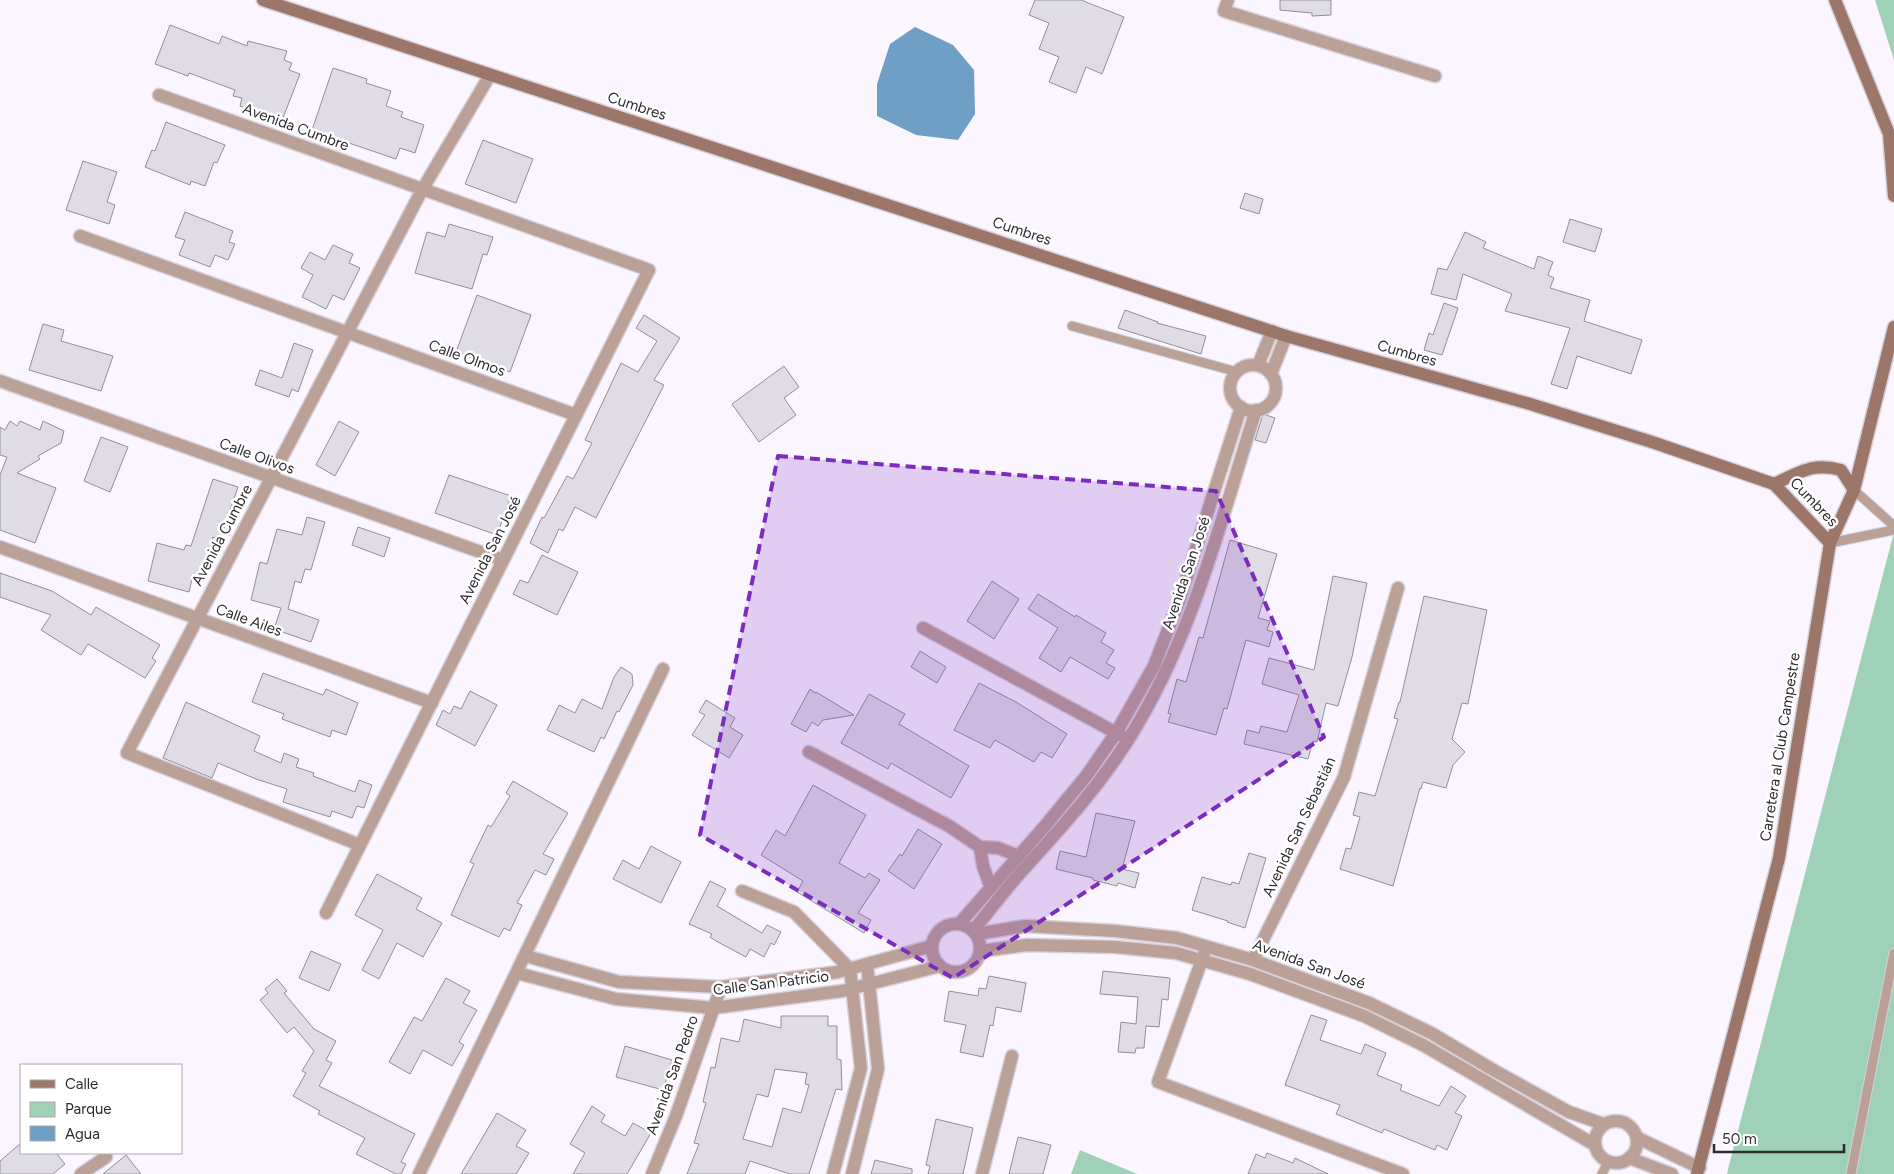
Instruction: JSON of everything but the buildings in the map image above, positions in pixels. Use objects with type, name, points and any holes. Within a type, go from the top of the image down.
[{"type":"street","name":"Cumbres","points":[[263,0],[1286,336],[1530,404],[1652,442],[1774,484],[1830,543]]},
{"type":"street","points":[[1228,0],[1224,11],[1435,76]]},
{"type":"street","points":[[1835,0],[1889,134],[1894,196]]},
{"type":"street","name":"Avenida Cumbre","points":[[360,845],[126,753],[422,190],[490,75]]},
{"type":"street","name":"Avenida Cumbre","points":[[159,95],[649,270]]},
{"type":"street","points":[[80,236],[347,332]]},
{"type":"street","name":"Avenida San José","points":[[360,845],[649,270]]},
{"type":"street","name":"Carretera al Club Campestre","points":[[1699,1171],[1779,858],[1830,543],[1854,490],[1894,327]]},
{"type":"street","points":[[1258,365],[1272,331]]},
{"type":"street","name":"Calle Olmos","points":[[347,332],[576,415]]},
{"type":"street","points":[[1271,374],[1286,336]]},
{"type":"street","points":[[1258,365],[1266,368],[1275,381],[1274,396],[1264,408],[1248,410],[1235,402],[1231,387],[1232,379],[1243,367],[1258,365]]},
{"type":"street","name":"Calle Olivos","points":[[0,382],[503,560]]},
{"type":"street","name":"Avenida San José","points":[[959,924],[1087,775],[1116,733],[1154,666],[1180,599],[1241,407]]},
{"type":"street","name":"Avenida San José","points":[[975,932],[1020,873],[1056,835],[1099,784],[1128,739],[1166,672],[1195,605],[1256,410]]},
{"type":"street","name":"Cumbres","points":[[1774,484],[1814,467],[1827,466],[1841,470],[1854,490]]},
{"type":"street","points":[[1201,531],[1217,535]]},
{"type":"street","name":"Calle Ailes","points":[[0,547],[432,703]]},
{"type":"street","name":"Avenida San Sebastián","points":[[1253,960],[1344,777],[1398,588]]},
{"type":"street","points":[[923,628],[1128,739]]},
{"type":"street","points":[[419,1174],[526,956],[663,669]]},
{"type":"street","points":[[810,752],[949,826],[980,846],[998,848],[1019,856]]},
{"type":"street","points":[[326,913],[360,845]]},
{"type":"street","points":[[980,846],[983,866],[991,888]]},
{"type":"street","points":[[742,891],[794,912],[850,969],[861,1068],[832,1174]]},
{"type":"street","points":[[959,924],[967,926],[975,932],[981,943],[981,951],[979,959],[969,970],[954,973],[940,966],[935,960],[932,946],[934,938],[944,927],[959,924]]},
{"type":"street","name":"Avenida San José","points":[[975,932],[1025,926],[1124,932],[1177,938],[1253,960],[1369,1003],[1431,1033],[1569,1112],[1603,1124]]},
{"type":"street","name":"Avenida San José","points":[[981,951],[1027,945],[1115,947],[1176,953],[1250,974],[1364,1016],[1424,1046],[1595,1144]]},
{"type":"street","name":"Calle San Patricio","points":[[526,956],[619,982],[721,987],[838,972],[932,946]]},
{"type":"street","points":[[1206,946],[1158,1082],[1403,1174]]},
{"type":"street","points":[[852,1174],[878,1069],[871,983],[867,964]]},
{"type":"street","name":"Calle San Patricio","points":[[517,974],[616,999],[713,1008],[842,991],[940,966]]},
{"type":"street","name":"Avenida San Pedro","points":[[652,1174],[676,1116],[721,987]]},
{"type":"street","points":[[982,1174],[1012,1056]]},
{"type":"street","points":[[1638,1138],[1634,1153],[1629,1158],[1615,1163],[1608,1162],[1597,1152],[1595,1144],[1598,1130],[1603,1124],[1617,1120],[1631,1125],[1638,1138],[1699,1171]]},
{"type":"street","points":[[81,1174],[106,1157]]},
{"type":"street","points":[[1629,1158],[1672,1174]]},
{"type":"lane","points":[[1072,326],[1237,372]]},
{"type":"lane","points":[[1854,490],[1894,526]]},
{"type":"lane","points":[[1830,543],[1894,530]]},
{"type":"lane","points":[[1851,1174],[1894,953]]},
{"type":"lane","points":[[1602,1174],[1608,1162]]},
{"type":"highlighted area","points":[[778,456],[1216,491],[1324,737],[953,978],[700,835]]},
{"type":"green space","points":[[1875,0],[1894,0],[1894,60]]},
{"type":"green space","points":[[1894,532],[1894,1174],[1727,1174],[1728,1169]]},
{"type":"green space","points":[[1080,1150],[1137,1174],[1071,1174]]},
{"type":"water","points":[[915,27],[953,45],[974,70],[975,114],[958,140],[916,135],[877,116],[877,84],[890,44]]}]
